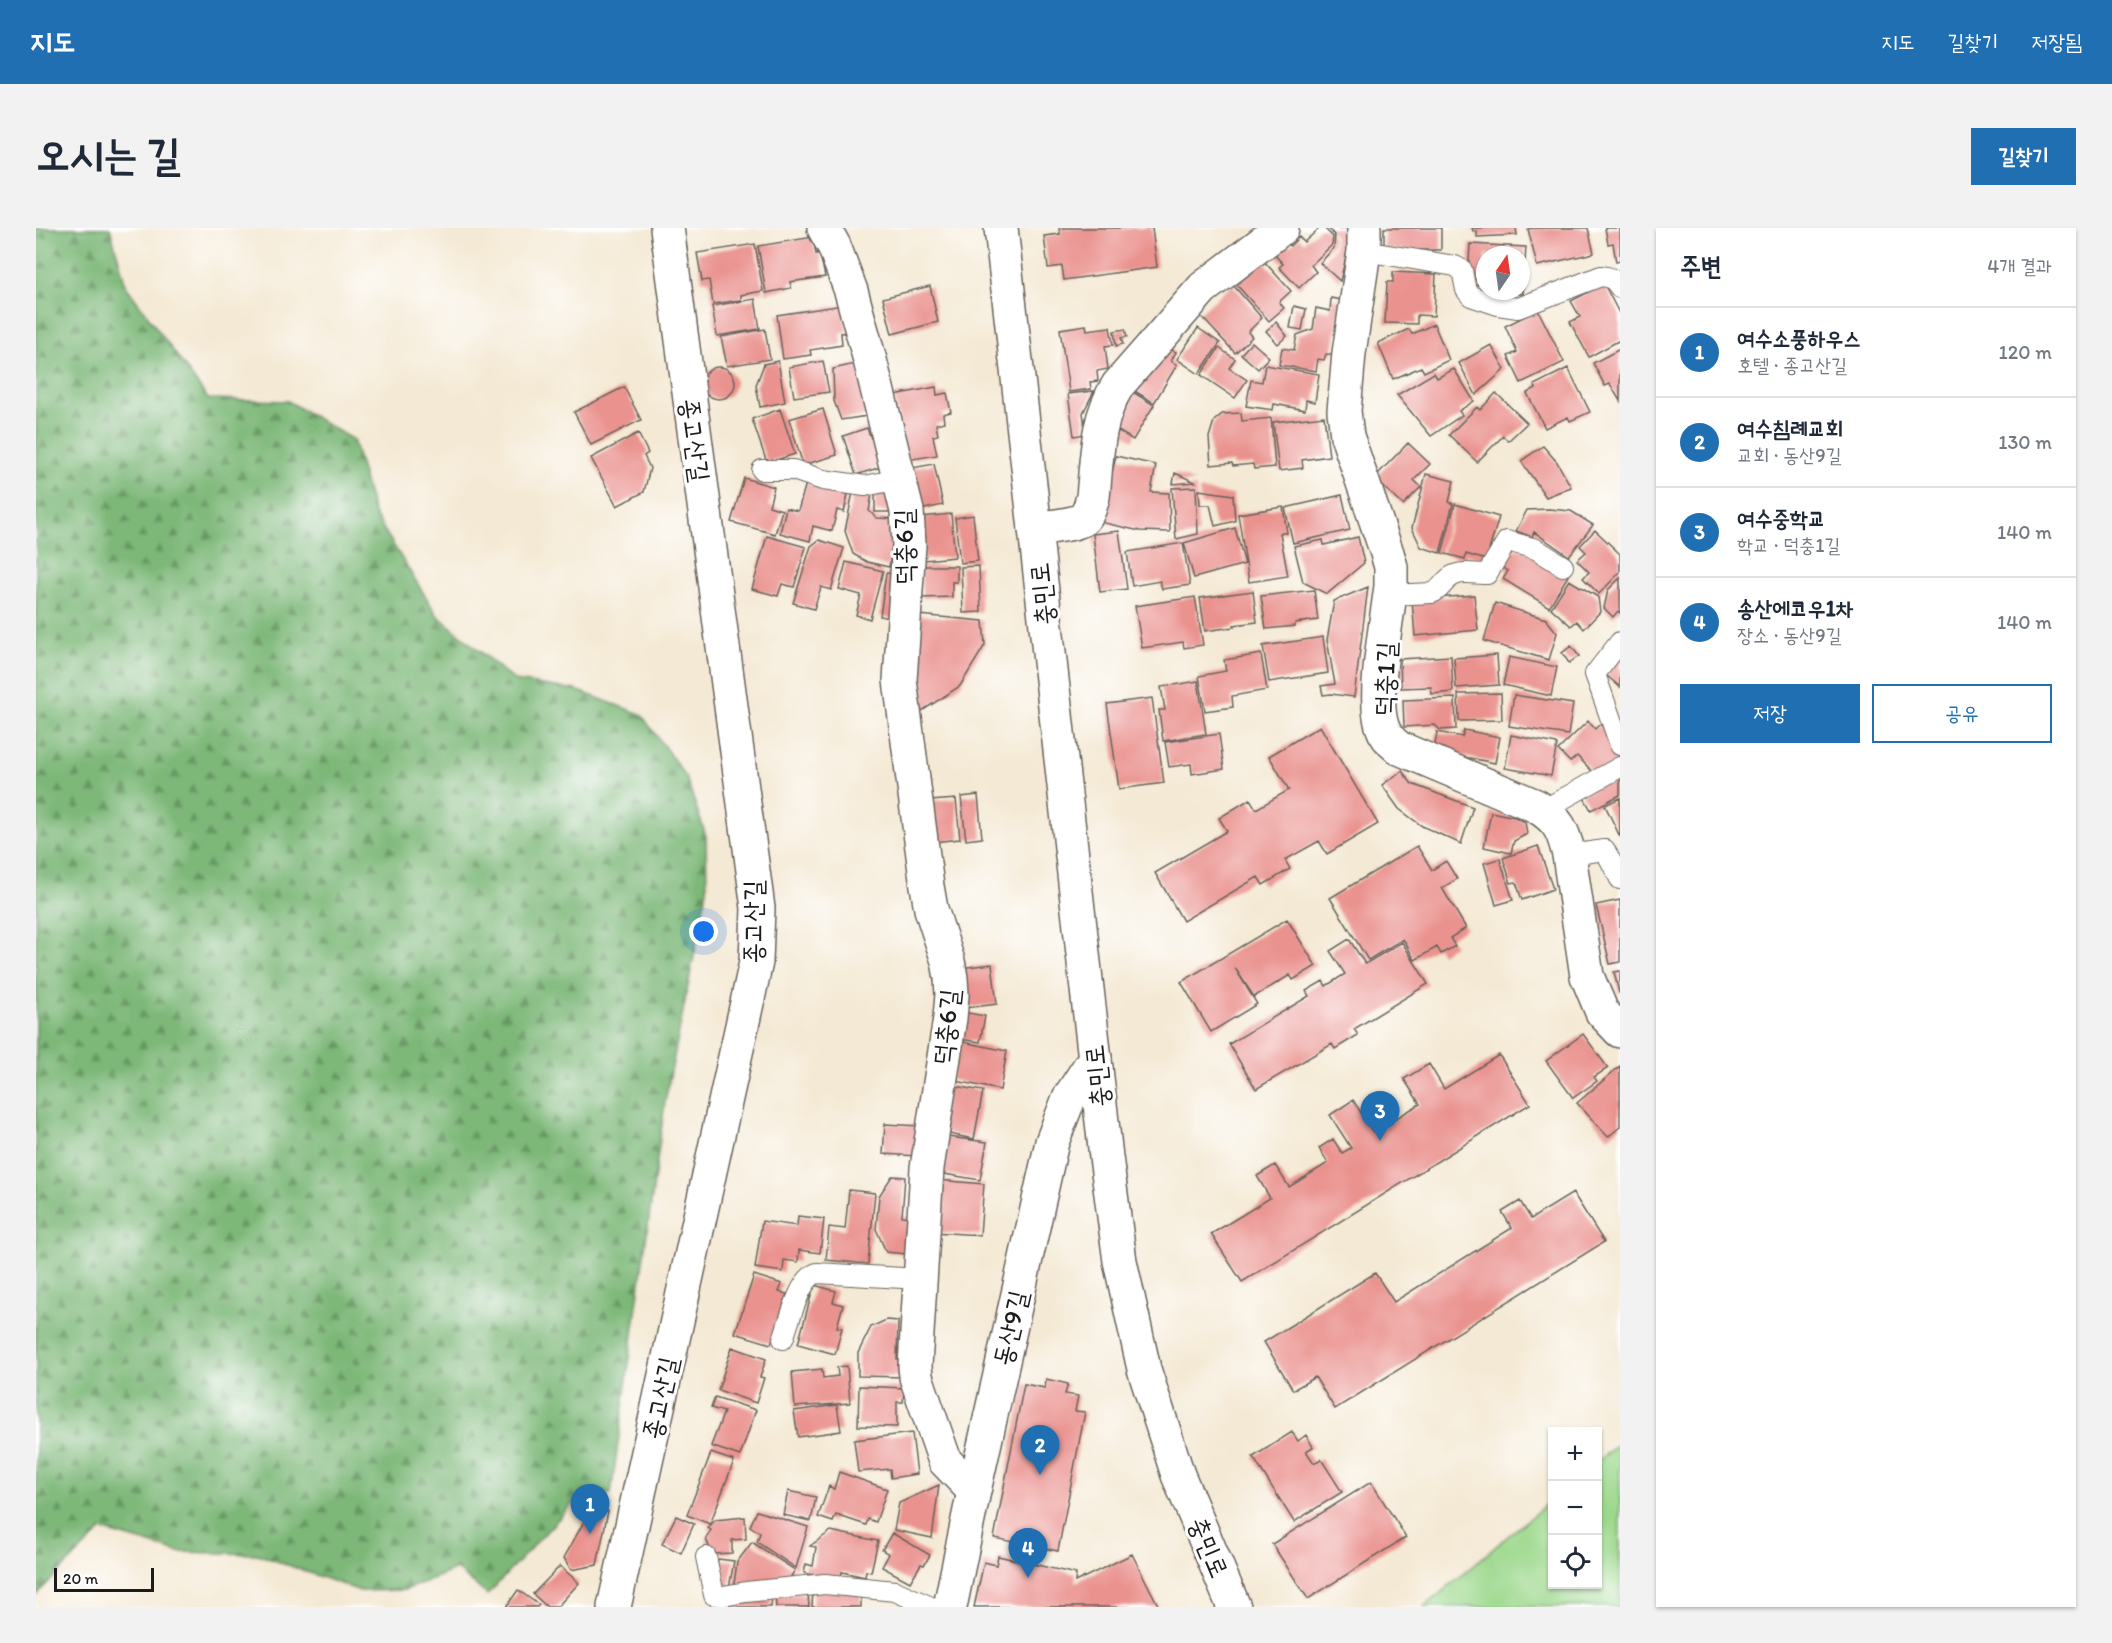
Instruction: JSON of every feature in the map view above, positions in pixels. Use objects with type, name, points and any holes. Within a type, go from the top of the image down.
[{"type":"street","name":"종고산길","points":[[614,1607],[756,962],[758,934],[758,908],[667,228]]},
{"type":"street","name":"덕충6길","points":[[824,228],[834,246],[851,291],[872,364],[907,511],[909,544],[900,680],[927,886],[938,935],[948,961],[952,995],[927,1168],[915,1356],[916,1377],[945,1461],[974,1491]]},
{"type":"street","name":"충민로","points":[[1001,228],[1106,1157],[1120,1261],[1144,1369],[1178,1475],[1234,1607]]},
{"type":"street","name":"충민로","points":[[1035,529],[1076,522],[1084,518],[1089,511],[1093,497],[1101,422],[1108,402],[1121,380],[1203,288],[1282,228]]},
{"type":"street","name":"덕충1길","points":[[1364,240],[1344,411],[1347,436],[1387,553],[1391,577],[1379,700],[1381,724],[1388,738],[1399,748],[1543,810],[1552,816],[1562,830],[1569,855],[1587,976],[1602,1012],[1620,1030]]},
{"type":"street","name":"동산9길","points":[[951,1607],[974,1491],[1052,1142],[1069,1098],[1095,1058]]},
{"type":"lane","name":"덕충1길","points":[[1364,240],[1455,266],[1462,270],[1466,290],[1471,296],[1508,307],[1518,308],[1531,304],[1601,276],[1617,281],[1620,288]]},
{"type":"lane","name":"덕충6길","points":[[762,470],[793,470],[823,480],[865,486],[899,479]]},
{"type":"lane","points":[[1390,595],[1432,594],[1438,591],[1452,575],[1459,572],[1486,574],[1507,541],[1536,549],[1563,566]]},
{"type":"lane","points":[[1620,642],[1595,674],[1620,745]]},
{"type":"lane","points":[[1543,810],[1620,767]]},
{"type":"lane","points":[[1569,855],[1605,850],[1620,879]]},
{"type":"lane","points":[[783,1339],[803,1285],[810,1275],[817,1272],[920,1279]]},
{"type":"lane","points":[[706,1557],[714,1594],[723,1596],[825,1584],[895,1591],[931,1607]]},
{"type":"green space","points":[[36,228],[110,228],[126,286],[208,399],[288,401],[353,440],[374,514],[437,615],[515,681],[576,690],[641,714],[686,777],[706,836],[707,890],[665,1102],[611,1494],[576,1500],[487,1595],[456,1569],[405,1590],[360,1591],[257,1554],[178,1552],[102,1530],[36,1595]]},
{"type":"green space","points":[[1620,1442],[1620,1607],[1424,1607],[1548,1502],[1548,1589],[1602,1589],[1602,1458]]},
{"type":"building","points":[[1059,228],[1152,228],[1157,267],[1064,280],[1062,266],[1048,268],[1044,236],[1060,234]]},
{"type":"building","points":[[1320,228],[1324,228],[1333,237],[1332,245],[1311,265],[1316,272],[1299,288],[1279,267],[1283,264],[1273,253],[1286,241],[1290,246],[1299,237],[1304,242]]},
{"type":"building","points":[[1328,228],[1350,228],[1340,281],[1320,263],[1334,248],[1335,236]]},
{"type":"building","points":[[1384,228],[1441,228],[1441,250],[1384,250]]},
{"type":"building","points":[[1472,228],[1516,228],[1517,235],[1477,237],[1477,231],[1473,231]]},
{"type":"building","points":[[1588,228],[1594,253],[1537,266],[1528,229]]},
{"type":"building","points":[[1605,228],[1620,228],[1620,261],[1616,262],[1613,243],[1608,244]]},
{"type":"building","points":[[813,237],[816,254],[820,253],[825,277],[790,282],[791,288],[766,293],[758,246]]},
{"type":"building","points":[[755,244],[763,291],[741,295],[741,300],[713,304],[709,280],[702,281],[697,253]]},
{"type":"building","points":[[1470,244],[1507,246],[1476,246],[1476,284],[1474,284],[1475,279],[1468,278]]},
{"type":"building","points":[[1262,259],[1291,291],[1279,302],[1284,308],[1269,321],[1235,283]]},
{"type":"building","points":[[1393,272],[1436,274],[1434,316],[1417,315],[1417,324],[1385,323],[1387,282],[1393,282]]},
{"type":"building","points":[[1232,284],[1262,318],[1248,332],[1252,337],[1235,353],[1199,314]]},
{"type":"building","points":[[1604,284],[1620,315],[1620,340],[1589,357],[1570,322],[1580,317],[1571,301]]},
{"type":"building","points":[[930,286],[938,322],[892,334],[883,298]]},
{"type":"building","points":[[1331,298],[1342,300],[1332,355],[1326,354],[1324,360],[1318,359],[1316,371],[1279,365],[1282,348],[1294,350],[1297,335],[1313,329],[1316,308],[1330,311]]},
{"type":"building","points":[[755,299],[760,329],[717,336],[712,306]]},
{"type":"building","points":[[843,305],[847,332],[841,333],[842,345],[810,350],[811,355],[783,359],[777,315]]},
{"type":"building","points":[[1294,306],[1306,309],[1302,330],[1290,328]]},
{"type":"building","points":[[1538,310],[1564,362],[1521,383],[1508,356],[1517,352],[1505,326]]},
{"type":"building","points":[[1276,322],[1287,336],[1278,344],[1266,331]]},
{"type":"building","points":[[1434,324],[1449,360],[1424,372],[1421,367],[1393,379],[1378,343],[1409,329],[1412,334]]},
{"type":"building","points":[[1086,325],[1087,330],[1110,327],[1113,345],[1105,346],[1108,369],[1097,371],[1098,381],[1090,382],[1091,389],[1069,392],[1060,329]]},
{"type":"building","points":[[1198,328],[1220,343],[1199,374],[1177,359]]},
{"type":"building","points":[[765,329],[770,359],[727,366],[721,337]]},
{"type":"building","points":[[1125,329],[1127,337],[1121,338],[1123,344],[1116,346],[1114,331]]},
{"type":"building","points":[[1252,342],[1269,357],[1258,369],[1241,354]]},
{"type":"building","points":[[1491,345],[1505,369],[1476,395],[1459,363]]},
{"type":"building","points":[[1219,348],[1235,359],[1229,368],[1247,380],[1235,398],[1201,375]]},
{"type":"building","points":[[1170,349],[1176,352],[1171,361],[1177,365],[1154,403],[1130,388]]},
{"type":"building","points":[[1620,349],[1620,401],[1610,384],[1605,386],[1593,363]]},
{"type":"building","points":[[778,361],[785,402],[760,407],[756,385],[764,364]]},
{"type":"building","points":[[823,361],[829,392],[794,397],[789,367]]},
{"type":"building","points":[[859,363],[867,416],[841,420],[834,401],[833,369]]},
{"type":"building","points":[[1265,365],[1319,374],[1315,402],[1306,400],[1305,410],[1274,404],[1273,410],[1246,406],[1251,380],[1262,382]]},
{"type":"building","points":[[719,367],[730,372],[735,383],[730,394],[719,399],[708,394],[703,383],[708,372]]},
{"type":"building","points":[[1568,368],[1590,412],[1570,421],[1568,417],[1545,428],[1527,393],[1536,388],[1534,385]]},
{"type":"building","points":[[1454,369],[1474,401],[1459,411],[1462,415],[1431,436],[1397,395],[1434,373],[1437,378]]},
{"type":"building","points":[[624,387],[641,420],[591,445],[574,412]]},
{"type":"building","points":[[936,387],[937,395],[947,393],[951,412],[943,414],[944,422],[936,424],[938,435],[933,436],[937,455],[907,460],[894,395]]},
{"type":"building","points":[[1128,389],[1154,405],[1133,440],[1107,424]]},
{"type":"building","points":[[1094,391],[1083,413],[1086,434],[1074,436],[1068,394]]},
{"type":"building","points":[[1496,393],[1527,423],[1508,441],[1503,436],[1477,462],[1449,435],[1477,407],[1480,410]]},
{"type":"building","points":[[780,409],[795,454],[767,463],[752,419]]},
{"type":"building","points":[[823,409],[837,455],[803,465],[789,419]]},
{"type":"building","points":[[1241,413],[1242,421],[1271,418],[1275,467],[1254,469],[1253,464],[1233,466],[1232,463],[1211,465],[1209,437],[1214,421],[1222,414]]},
{"type":"building","points":[[1324,416],[1329,456],[1302,460],[1303,468],[1279,471],[1273,422]]},
{"type":"building","points":[[867,428],[871,438],[877,436],[887,465],[856,475],[843,436]]},
{"type":"building","points":[[638,433],[648,453],[644,456],[650,468],[644,492],[617,506],[591,458]]},
{"type":"building","points":[[1408,443],[1430,464],[1414,480],[1421,487],[1403,505],[1374,478]]},
{"type":"building","points":[[1543,446],[1557,462],[1571,487],[1546,497],[1521,461]]},
{"type":"building","points":[[1116,456],[1156,465],[1151,492],[1169,493],[1170,532],[1140,531],[1100,522]]},
{"type":"building","points":[[934,464],[943,505],[915,511],[906,469]]},
{"type":"building","points":[[1175,473],[1195,482],[1173,484]]},
{"type":"building","points":[[1426,474],[1454,481],[1449,502],[1453,504],[1440,553],[1421,547],[1412,528]]},
{"type":"building","points":[[744,478],[774,487],[769,506],[782,510],[775,534],[731,522]]},
{"type":"building","points":[[806,483],[848,494],[844,512],[837,510],[832,531],[813,526],[810,541],[780,533],[786,508],[798,511]]},
{"type":"building","points":[[1196,487],[1198,534],[1176,539],[1172,488]]},
{"type":"building","points":[[1199,490],[1233,495],[1235,521],[1215,526],[1210,505],[1200,505]]},
{"type":"building","points":[[875,491],[893,491],[892,512],[875,512]]},
{"type":"building","points":[[853,492],[872,494],[869,511],[877,518],[896,519],[889,567],[867,562],[853,554],[845,531]]},
{"type":"building","points":[[1342,495],[1350,530],[1293,543],[1285,508]]},
{"type":"building","points":[[1455,504],[1499,517],[1486,560],[1466,554],[1465,559],[1442,553]]},
{"type":"building","points":[[1283,507],[1287,533],[1280,533],[1288,576],[1249,582],[1238,514]]},
{"type":"building","points":[[1527,510],[1571,511],[1593,525],[1569,556],[1534,532],[1532,537],[1516,531]]},
{"type":"building","points":[[951,514],[955,557],[924,560],[921,517]]},
{"type":"building","points":[[973,515],[978,561],[960,563],[955,518]]},
{"type":"building","points":[[1235,528],[1245,564],[1194,578],[1184,543]]},
{"type":"building","points":[[1595,530],[1620,554],[1620,572],[1599,594],[1583,578],[1589,572],[1577,560],[1586,552],[1580,546]]},
{"type":"building","points":[[1119,531],[1127,589],[1100,592],[1093,534]]},
{"type":"building","points":[[767,536],[806,547],[794,587],[782,584],[778,596],[752,589]]},
{"type":"building","points":[[1358,537],[1364,563],[1327,594],[1303,582],[1294,546],[1323,540],[1324,545]]},
{"type":"building","points":[[819,540],[844,548],[831,590],[821,587],[814,609],[793,603],[811,546]]},
{"type":"building","points":[[1183,543],[1190,585],[1162,589],[1160,581],[1132,586],[1127,552]]},
{"type":"building","points":[[1523,549],[1568,576],[1549,607],[1503,579],[1508,571],[1501,566],[1511,550]]},
{"type":"building","points":[[846,562],[883,571],[870,619],[856,615],[861,595],[839,589]]},
{"type":"building","points":[[921,566],[957,566],[957,582],[952,582],[952,597],[922,598]]},
{"type":"building","points":[[979,566],[981,612],[963,613],[961,567]]},
{"type":"building","points":[[886,573],[900,575],[894,619],[880,616]]},
{"type":"building","points":[[1620,578],[1620,613],[1618,611],[1613,617],[1604,608],[1608,590]]},
{"type":"building","points":[[1569,580],[1598,597],[1600,612],[1584,629],[1577,621],[1571,626],[1551,608]]},
{"type":"building","points":[[1368,587],[1354,697],[1323,695],[1321,686],[1335,684],[1327,640],[1334,601]]},
{"type":"building","points":[[1314,590],[1318,620],[1295,623],[1295,626],[1266,629],[1261,596]]},
{"type":"building","points":[[1253,591],[1257,622],[1205,631],[1200,598]]},
{"type":"building","points":[[1474,595],[1478,630],[1415,636],[1412,600]]},
{"type":"building","points":[[1195,597],[1203,645],[1184,648],[1183,642],[1142,648],[1135,606]]},
{"type":"building","points":[[1495,603],[1546,619],[1557,633],[1549,660],[1484,641]]},
{"type":"building","points":[[918,615],[983,621],[985,645],[960,686],[922,711],[914,708]]},
{"type":"building","points":[[1323,637],[1328,673],[1269,682],[1263,646]]},
{"type":"building","points":[[1571,646],[1579,656],[1569,663],[1562,653]]},
{"type":"building","points":[[1261,654],[1267,690],[1232,696],[1233,707],[1205,711],[1199,676],[1226,671],[1224,660]]},
{"type":"building","points":[[1497,655],[1499,685],[1456,688],[1454,658]]},
{"type":"building","points":[[1451,656],[1453,692],[1432,694],[1431,687],[1401,688],[1400,659]]},
{"type":"building","points":[[1509,657],[1557,667],[1551,696],[1503,685]]},
{"type":"building","points":[[1620,657],[1620,687],[1606,675]]},
{"type":"building","points":[[1198,681],[1206,734],[1163,741],[1159,710],[1165,710],[1161,687]]},
{"type":"building","points":[[1501,693],[1502,720],[1459,721],[1458,694]]},
{"type":"building","points":[[1514,695],[1573,704],[1568,735],[1509,726]]},
{"type":"building","points":[[1152,698],[1164,783],[1119,789],[1107,704]]},
{"type":"building","points":[[1455,698],[1456,729],[1440,730],[1435,725],[1404,727],[1403,700]]},
{"type":"building","points":[[1588,721],[1595,729],[1600,724],[1615,738],[1609,744],[1620,755],[1620,761],[1595,774],[1577,756],[1570,762],[1558,750]]},
{"type":"building","points":[[1320,726],[1378,824],[1327,854],[1319,841],[1285,860],[1290,869],[1263,885],[1258,877],[1183,921],[1155,873],[1227,831],[1219,818],[1250,799],[1256,809],[1289,790],[1269,756]]},
{"type":"building","points":[[1464,730],[1500,737],[1495,763],[1434,751],[1437,732],[1462,737]]},
{"type":"building","points":[[1219,734],[1224,769],[1192,774],[1191,764],[1169,767],[1165,742]]},
{"type":"building","points":[[1511,735],[1557,744],[1551,776],[1505,768]]},
{"type":"building","points":[[1402,771],[1412,784],[1473,807],[1461,844],[1422,826],[1399,809],[1382,785]]},
{"type":"building","points":[[1620,774],[1620,795],[1591,810],[1582,794]]},
{"type":"building","points":[[978,795],[982,838],[966,840],[961,797]]},
{"type":"building","points":[[1620,798],[1620,837],[1605,805]]},
{"type":"building","points":[[956,799],[960,839],[933,842],[930,801]]},
{"type":"building","points":[[1491,812],[1515,817],[1525,822],[1527,834],[1514,841],[1511,853],[1484,847]]},
{"type":"building","points":[[1417,846],[1432,870],[1446,861],[1457,879],[1442,888],[1466,928],[1450,938],[1455,946],[1441,954],[1437,947],[1415,960],[1403,939],[1368,960],[1330,898]]},
{"type":"building","points":[[1538,846],[1553,889],[1522,900],[1516,882],[1511,883],[1503,858]]},
{"type":"building","points":[[1500,859],[1513,900],[1496,905],[1484,863]]},
{"type":"building","points":[[1620,900],[1620,962],[1610,964],[1596,905]]},
{"type":"building","points":[[1287,919],[1316,966],[1293,980],[1290,975],[1254,997],[1235,968],[1257,1004],[1211,1032],[1181,982]]},
{"type":"building","points":[[1349,939],[1365,964],[1402,942],[1428,984],[1354,1029],[1358,1035],[1335,1049],[1332,1044],[1256,1089],[1229,1044],[1309,996],[1306,991],[1323,981],[1326,986],[1345,974],[1330,951]]},
{"type":"building","points":[[992,964],[997,1004],[965,1008],[960,968]]},
{"type":"building","points":[[1620,971],[1620,993],[1619,993],[1614,972]]},
{"type":"building","points":[[963,1012],[985,1016],[980,1042],[959,1039]]},
{"type":"building","points":[[1583,1034],[1608,1068],[1594,1077],[1597,1081],[1573,1098],[1546,1061]]},
{"type":"building","points":[[959,1041],[1007,1051],[1000,1090],[951,1080]]},
{"type":"building","points":[[1499,1055],[1530,1104],[1242,1282],[1211,1234],[1270,1198],[1257,1176],[1275,1165],[1289,1187],[1328,1163],[1319,1148],[1333,1139],[1342,1153],[1351,1148],[1330,1115],[1353,1100],[1373,1132],[1420,1104],[1404,1079],[1429,1064],[1444,1089]]},
{"type":"building","points":[[1620,1066],[1620,1127],[1608,1137],[1577,1103]]},
{"type":"building","points":[[949,1085],[983,1091],[974,1139],[939,1132]]},
{"type":"building","points":[[885,1124],[921,1126],[919,1156],[883,1154]]},
{"type":"building","points":[[940,1136],[987,1142],[980,1180],[938,1173]]},
{"type":"building","points":[[892,1176],[905,1177],[902,1216],[910,1217],[907,1254],[886,1252],[876,1229],[879,1196]]},
{"type":"building","points":[[937,1180],[984,1184],[980,1235],[932,1232]]},
{"type":"building","points":[[849,1190],[875,1193],[868,1264],[826,1260],[829,1227],[845,1229]]},
{"type":"building","points":[[1573,1193],[1604,1242],[1335,1409],[1315,1377],[1293,1390],[1264,1342],[1375,1273],[1394,1302],[1512,1228],[1502,1212],[1520,1201],[1531,1219]]},
{"type":"building","points":[[798,1216],[824,1219],[820,1253],[799,1250],[798,1262],[784,1260],[783,1272],[755,1268],[762,1221],[797,1226]]},
{"type":"building","points":[[754,1275],[782,1284],[779,1292],[787,1294],[771,1344],[735,1333]]},
{"type":"building","points":[[814,1285],[836,1291],[833,1302],[843,1305],[837,1327],[842,1328],[835,1354],[798,1344]]},
{"type":"building","points":[[886,1320],[898,1321],[897,1359],[904,1359],[904,1377],[858,1376],[858,1353],[871,1327]]},
{"type":"building","points":[[732,1347],[766,1359],[760,1377],[764,1378],[756,1403],[718,1390]]},
{"type":"building","points":[[847,1366],[850,1403],[795,1407],[792,1372],[822,1369],[823,1378],[838,1376],[837,1367]]},
{"type":"building","points":[[1046,1379],[1068,1384],[1065,1394],[1078,1396],[1075,1411],[1085,1412],[1058,1551],[994,1538],[1024,1384],[1045,1388]]},
{"type":"building","points":[[859,1386],[904,1388],[903,1402],[897,1402],[897,1427],[858,1426]]},
{"type":"building","points":[[715,1397],[756,1410],[740,1456],[711,1446],[724,1412],[711,1408]]},
{"type":"building","points":[[837,1405],[841,1431],[798,1437],[794,1411]]},
{"type":"building","points":[[1292,1432],[1298,1441],[1306,1435],[1313,1447],[1306,1451],[1314,1463],[1321,1459],[1342,1492],[1294,1522],[1253,1457]]},
{"type":"building","points":[[912,1433],[917,1474],[891,1478],[890,1469],[858,1472],[854,1440]]},
{"type":"building","points":[[711,1453],[734,1461],[710,1524],[687,1515]]},
{"type":"building","points":[[839,1472],[887,1489],[876,1522],[868,1519],[866,1525],[836,1515],[833,1522],[818,1517],[829,1486],[834,1489]]},
{"type":"building","points":[[1371,1482],[1406,1537],[1308,1599],[1272,1544]]},
{"type":"building","points":[[939,1485],[932,1538],[894,1530],[899,1503]]},
{"type":"building","points":[[788,1491],[816,1497],[811,1521],[783,1515]]},
{"type":"building","points":[[592,1507],[608,1511],[597,1565],[571,1570],[564,1558]]},
{"type":"building","points":[[757,1511],[808,1527],[796,1568],[757,1542],[760,1533],[750,1526]]},
{"type":"building","points":[[676,1516],[694,1524],[681,1553],[662,1544]]},
{"type":"building","points":[[745,1517],[746,1539],[732,1540],[732,1553],[712,1554],[706,1539],[711,1530],[708,1528],[715,1520]]},
{"type":"building","points":[[831,1531],[878,1541],[871,1572],[866,1571],[865,1577],[842,1572],[840,1581],[804,1573],[806,1564],[813,1566],[816,1547],[810,1546]]},
{"type":"building","points":[[892,1533],[930,1555],[924,1565],[921,1564],[910,1582],[882,1567],[889,1554],[882,1550]]},
{"type":"building","points":[[752,1542],[795,1570],[787,1583],[734,1584],[737,1562]]},
{"type":"building","points":[[1132,1554],[1159,1607],[974,1607],[984,1562],[996,1565],[998,1556],[1076,1574],[1075,1582]]},
{"type":"building","points":[[718,1559],[734,1561],[729,1588],[714,1586]]},
{"type":"building","points":[[560,1566],[579,1583],[557,1607],[547,1607],[533,1594]]},
{"type":"building","points":[[518,1590],[539,1605],[537,1607],[506,1607]]},
{"type":"building","points":[[813,1590],[861,1591],[861,1607],[812,1607]]},
{"type":"building","points":[[775,1594],[808,1594],[809,1607],[776,1607]]},
{"type":"building","points":[[772,1595],[771,1607],[727,1607],[725,1603]]},
{"type":"place","name":"여수중학교","points":[[1380,1141]]},
{"type":"place","name":"여수침례교회","points":[[1040,1475]]},
{"type":"place","name":"여수소풍하우스","points":[[590,1534]]},
{"type":"place","name":"송산에코우1차","points":[[1028,1578]]}]
